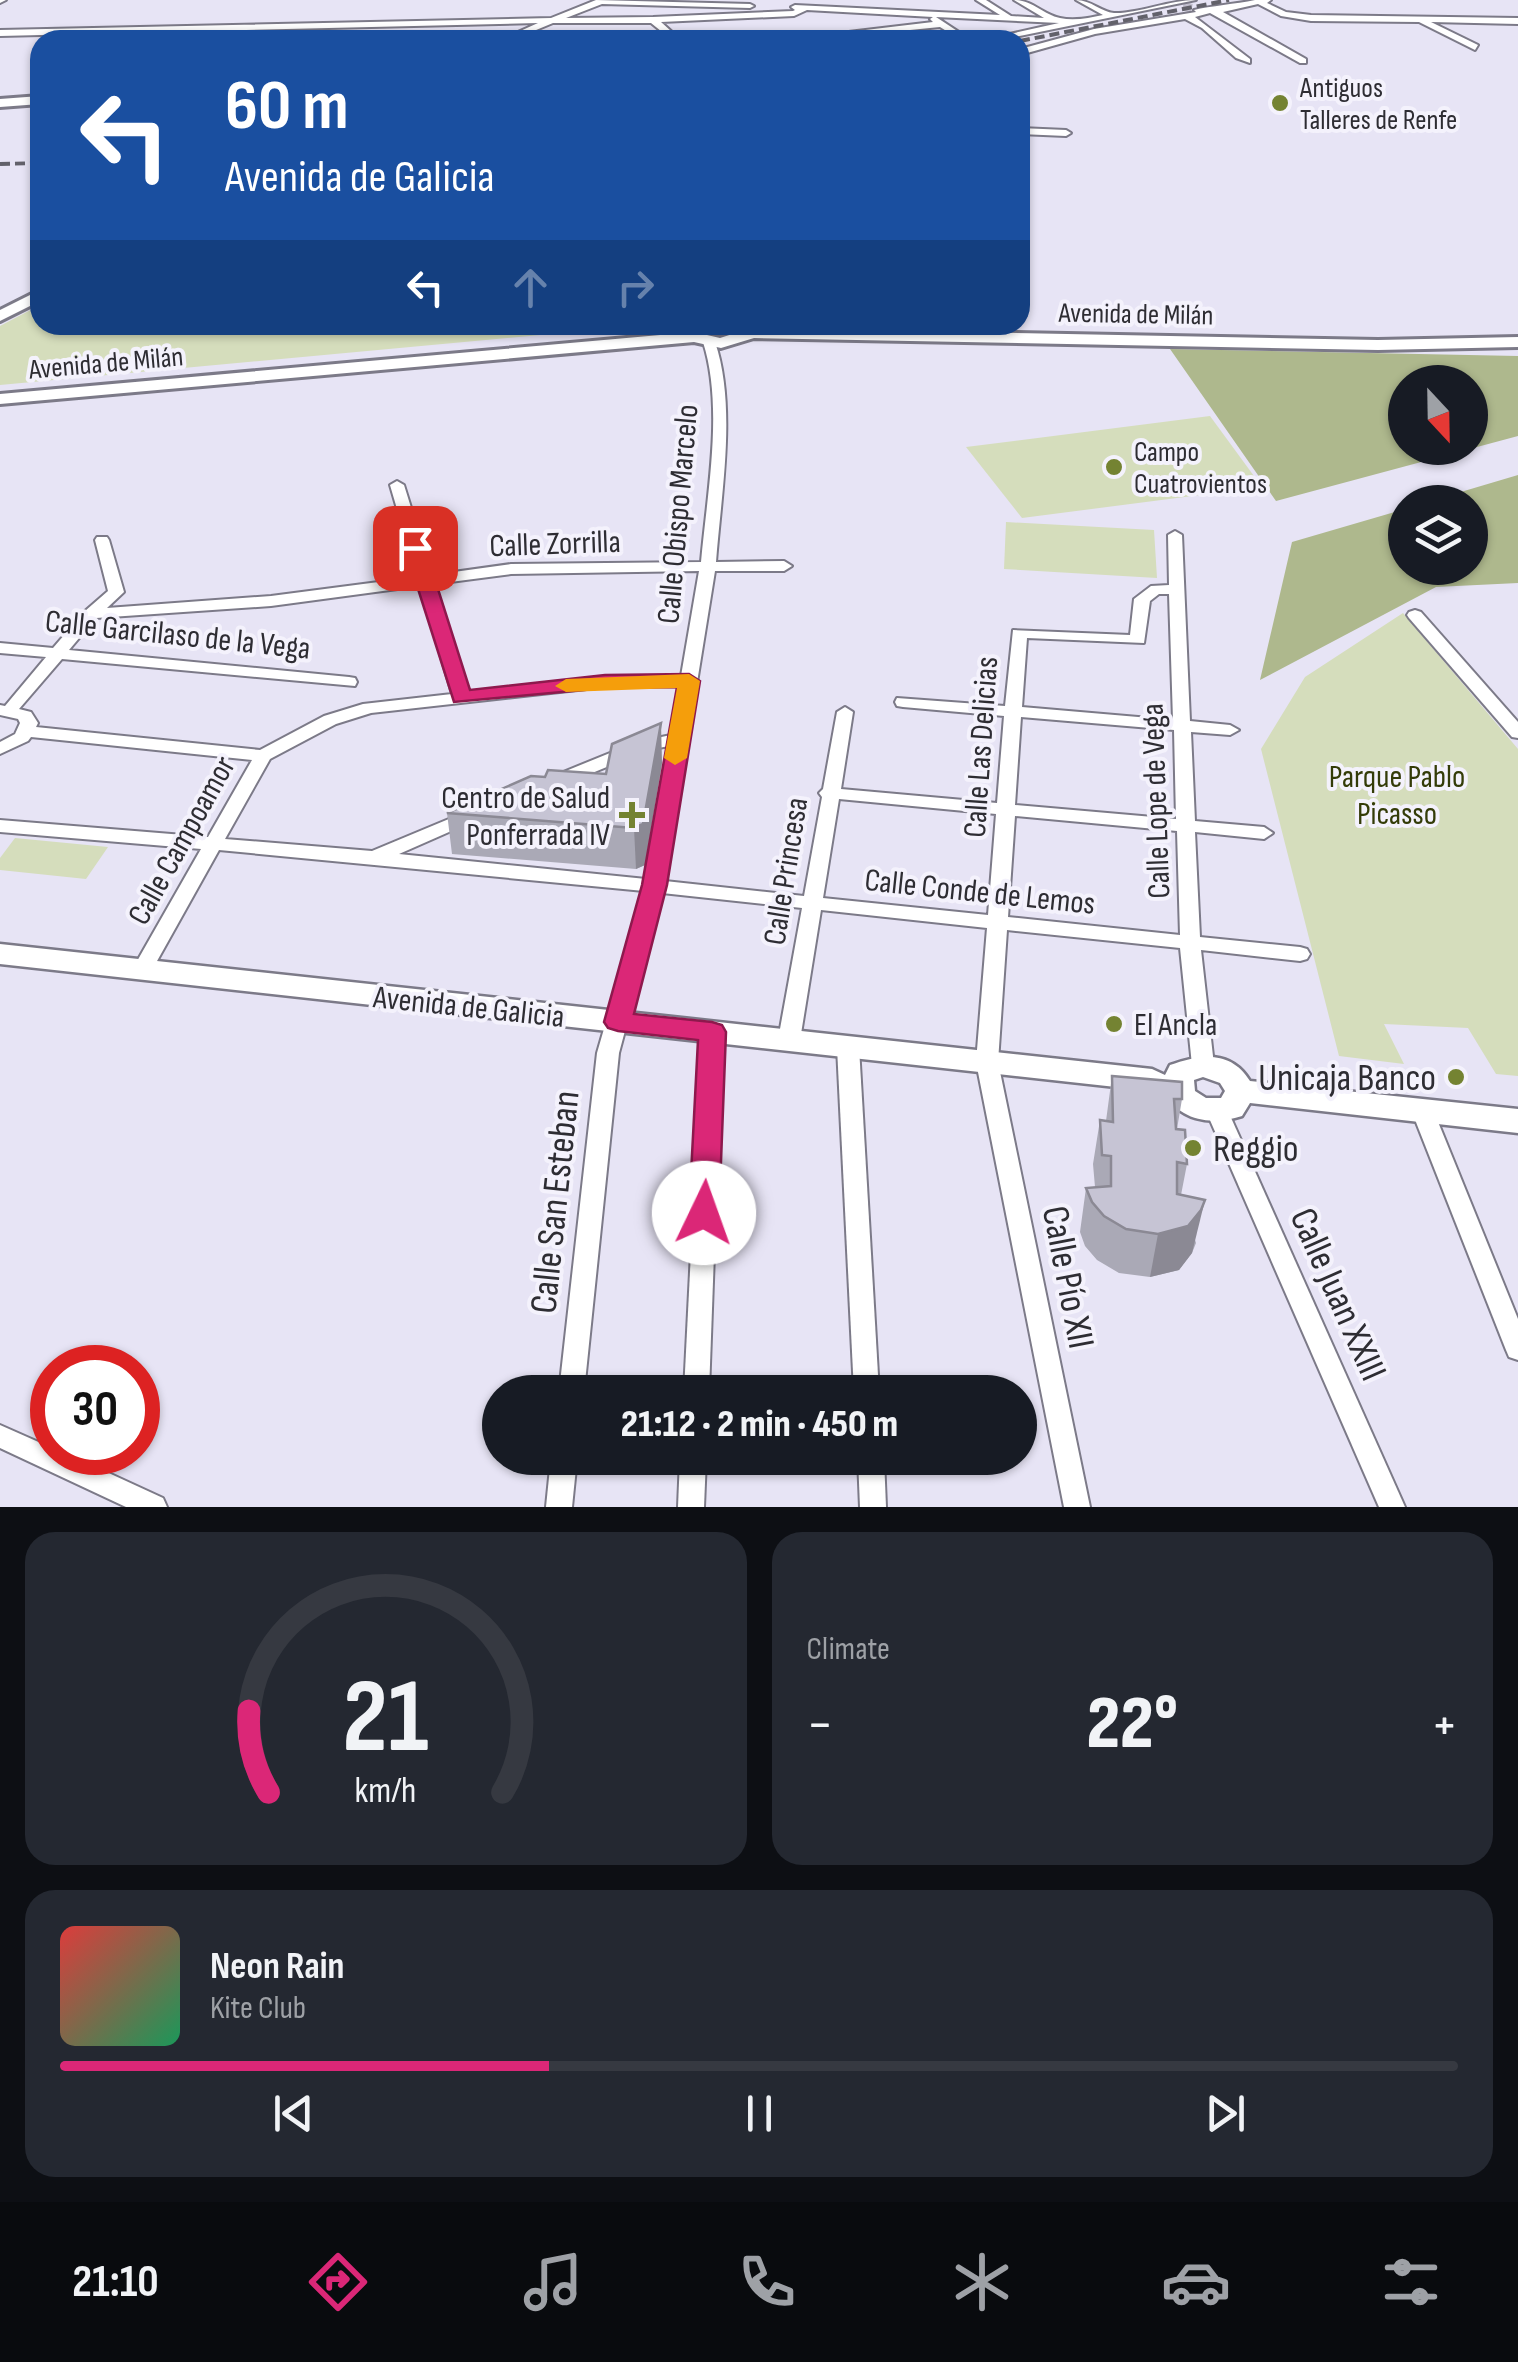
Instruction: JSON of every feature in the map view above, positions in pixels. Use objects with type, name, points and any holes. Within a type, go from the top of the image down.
[{"type":"main road","name":"Avenida de Galicia","points":[[0,954],[987,1062],[1190,1074]]},
{"type":"main road","points":[[1229,1101],[1232,1075],[1190,1074],[1182,1098],[1192,1106],[1229,1101],[1518,1121]]},
{"type":"street","points":[[532,30],[562,19],[583,5],[659,0],[794,11],[1079,22]]},
{"type":"street","points":[[120,30],[708,18],[794,11],[814,0]]},
{"type":"street","points":[[939,0],[923,8],[951,30]]},
{"type":"street","points":[[980,0],[1012,19]]},
{"type":"street","points":[[1018,0],[1056,21]]},
{"type":"street","points":[[1080,0],[1111,16]]},
{"type":"street","points":[[1206,12],[1263,1],[1284,14],[1310,18],[1518,21]]},
{"type":"street","points":[[1030,49],[1183,7]]},
{"type":"street","points":[[1183,7],[1207,25],[1228,50],[1246,61]]},
{"type":"street","points":[[1030,32],[1183,7],[1206,12],[1303,61]]},
{"type":"street","points":[[764,15],[778,30]]},
{"type":"street","points":[[708,18],[715,30]]},
{"type":"street","points":[[1417,18],[1476,47]]},
{"type":"street","points":[[653,20],[665,30]]},
{"type":"street","points":[[893,30],[941,24]]},
{"type":"street","points":[[813,26],[819,30]]},
{"type":"street","points":[[0,33],[30,32]]},
{"type":"street","points":[[0,104],[30,101]]},
{"type":"street","points":[[1030,131],[1066,133]]},
{"type":"street","points":[[0,316],[30,300]]},
{"type":"street","name":"Avenida de Milán","points":[[1030,332],[1369,336],[1518,333]]},
{"type":"street","name":"Avenida de Milán","points":[[0,396],[674,335]]},
{"type":"street","name":"Calle Obispo Marcelo","points":[[618,1022],[654,885],[708,566],[719,430],[716,363],[697,335]]},
{"type":"street","name":"Avenida de Milán","points":[[704,335],[733,342]]},
{"type":"street","points":[[733,342],[744,335]]},
{"type":"street","name":"Avenida de Milán","points":[[1011,335],[1378,345],[1518,342]]},
{"type":"street","name":"Calle Obispo Marcelo","points":[[716,363],[733,342]]},
{"type":"street","points":[[397,485],[461,697]]},
{"type":"street","name":"Calle Lope de Vega","points":[[1175,535],[1190,944],[1190,1074]]},
{"type":"street","points":[[27,731],[25,716],[5,710],[91,614],[116,592],[102,540]]},
{"type":"street","name":"Calle Zorrilla","points":[[91,614],[271,601],[511,569],[784,566]]},
{"type":"street","name":"Calle Las Delicias","points":[[987,1062],[1019,633],[1138,640],[1142,599],[1156,589],[1177,590]]},
{"type":"street","points":[[1415,615],[1518,733]]},
{"type":"street","name":"Calle Garcilaso de la Vega","points":[[0,648],[349,682]]},
{"type":"street","name":"Calle Campoamor","points":[[142,970],[263,756],[330,720],[370,708],[461,697],[605,682],[689,681]]},
{"type":"street","points":[[903,702],[1230,730]]},
{"type":"street","name":"Calle Princesa","points":[[789,1040],[844,712]]},
{"type":"street","points":[[0,749],[27,731],[263,756]]},
{"type":"street","points":[[535,790],[643,746],[678,739]]},
{"type":"street","points":[[828,793],[1264,833]]},
{"type":"street","points":[[374,857],[481,812]]},
{"type":"street","name":"Calle Conde de Lemos","points":[[0,826],[212,847],[374,857],[1300,954]]},
{"type":"street","name":"Calle San Esteban","points":[[574,1375],[608,1053],[618,1022]]},
{"type":"street","points":[[697,1375],[712,1032]]},
{"type":"street","points":[[848,1047],[866,1375]]},
{"type":"street","name":"Calle Pío XII","points":[[987,1062],[1077,1507]]},
{"type":"street","name":"Calle Juan XXIII","points":[[1229,1101],[1392,1507]]},
{"type":"street","points":[[1423,1112],[1518,1350]]},
{"type":"street","points":[[0,1436],[154,1507]]},
{"type":"street","points":[[559,1507],[562,1475]]},
{"type":"street","points":[[691,1507],[692,1475]]},
{"type":"street","points":[[872,1475],[874,1507]]},
{"type":"green space","points":[[30,310],[30,335],[541,335],[0,385],[0,326]]},
{"type":"green space","points":[[1170,349],[1518,356],[1518,436],[1488,444],[1488,365],[1388,365],[1388,465],[1410,465],[1276,501]]},
{"type":"green space","name":"Campo Cuatrovientos","points":[[1210,416],[1262,487],[1022,518],[966,447]]},
{"type":"green space","points":[[1518,475],[1518,583],[1488,584],[1488,485],[1484,485]]},
{"type":"green space","points":[[1388,514],[1388,585],[1477,585],[1436,587],[1260,680],[1292,542]]},
{"type":"green space","name":"Campo Cuatrovientos","points":[[1006,522],[1154,530],[1157,578],[1004,569]]},
{"type":"green space","name":"Parque Pablo Picasso","points":[[1403,613],[1518,749],[1518,1076],[1496,1074],[1468,1028],[1384,1024],[1404,1064],[1339,1056],[1261,749],[1305,677]]},
{"type":"green space","points":[[15,838],[108,847],[86,879],[0,870],[0,858]]},
{"type":"building","points":[[661,723],[643,824],[634,828],[447,813],[531,776],[545,777],[548,770],[606,774],[612,744]]},
{"type":"building","points":[[1112,1076],[1182,1082],[1182,1099],[1174,1099],[1176,1129],[1185,1130],[1187,1164],[1177,1162],[1177,1194],[1205,1200],[1188,1226],[1158,1234],[1126,1229],[1104,1216],[1092,1202],[1086,1188],[1111,1186],[1111,1156],[1102,1155],[1100,1120],[1113,1122]]},
{"type":"tunnel","points":[[1183,6],[1198,10]]},
{"type":"railway","points":[[1030,39],[1229,0]]},
{"type":"railway","points":[[0,164],[30,163]]},
{"type":"slow traffic","points":[[566,686],[689,681],[675,758]]},
{"type":"place","name":"Antiguos Talleres de Renfe","points":[[1280,103]]},
{"type":"place","name":"Campo Cuatrovientos","points":[[1114,467]]},
{"type":"place","name":"Centro de Salud Ponferrada IV","points":[[632,815]]},
{"type":"place","name":"El Ancla","points":[[1114,1024]]},
{"type":"place","name":"Unicaja Banco","points":[[1456,1077]]},
{"type":"place","name":"Reggio","points":[[1193,1148]]},
{"type":"route","points":[[415,548],[461,697],[605,682],[689,681],[654,885],[618,1022],[712,1032],[704,1213]]}]
